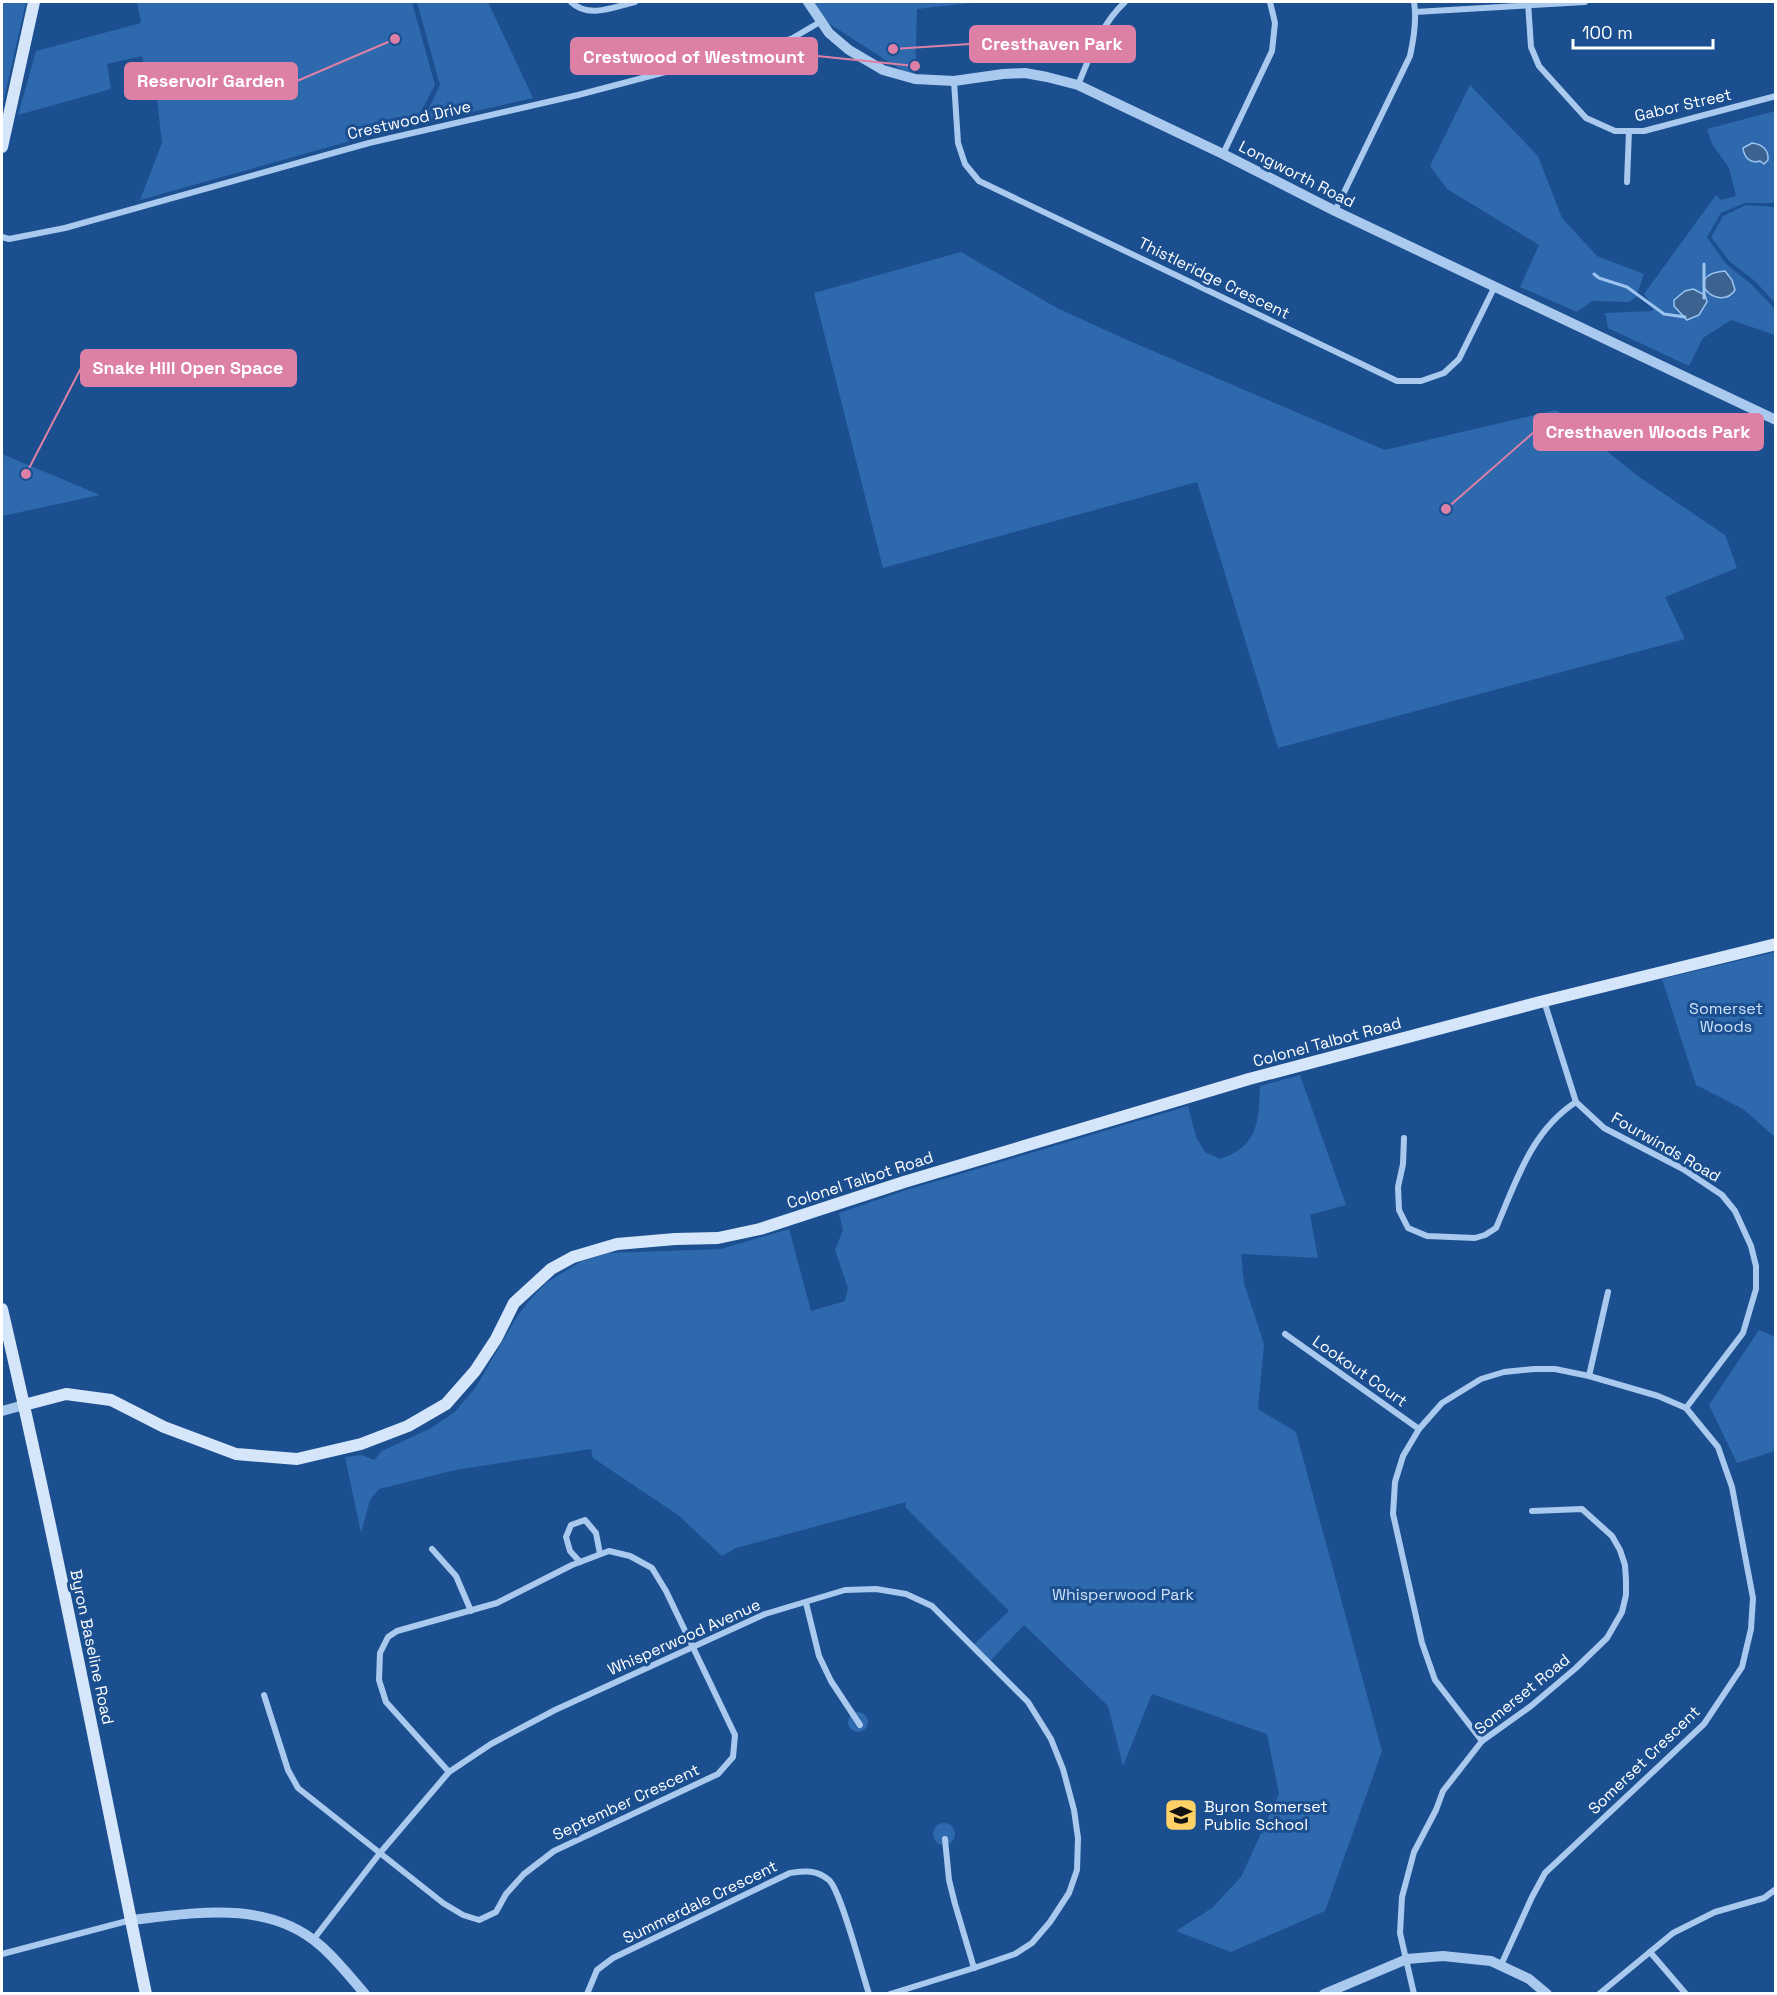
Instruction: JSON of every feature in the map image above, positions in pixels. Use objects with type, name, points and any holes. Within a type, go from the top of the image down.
[{"type":"main road","points":[[2,147],[34,2]]},
{"type":"main road","name":"Colonel Talbot Road","points":[[24,1405],[66,1394],[111,1400],[164,1427],[236,1454],[297,1459],[361,1444],[408,1426],[446,1404],[475,1371],[496,1339],[514,1303],[551,1269],[573,1257],[617,1244],[718,1238],[760,1229],[904,1182],[1250,1079],[1544,1001],[1776,944]]},
{"type":"main road","name":"Byron Baseline Road","points":[[2,1309],[146,1994]]},
{"type":"street","points":[[570,2],[578,9],[594,12],[635,2]]},
{"type":"street","name":"Longworth Road","points":[[808,2],[829,33],[849,50],[882,70],[915,79],[954,81],[1024,73],[1078,85],[1223,154],[1335,211],[1776,420]]},
{"type":"street","points":[[1078,85],[1104,28],[1113,13],[1125,2]]},
{"type":"street","points":[[1223,154],[1272,51],[1275,23],[1270,2]]},
{"type":"street","points":[[1335,211],[1410,56],[1414,37],[1414,2]]},
{"type":"street","points":[[1415,12],[1528,3],[1585,2]]},
{"type":"street","name":"Gabor Street","points":[[1528,3],[1531,47],[1539,66],[1586,118],[1615,131],[1644,131],[1776,96]]},
{"type":"street","name":"Crestwood Drive","points":[[2,237],[9,239],[65,228],[369,143],[578,95],[791,39],[820,22]]},
{"type":"street","name":"Thistleridge Crescent","points":[[954,81],[958,143],[965,164],[979,181],[1397,381],[1421,381],[1444,373],[1459,359],[1495,286]]},
{"type":"street","points":[[1627,182],[1629,131]]},
{"type":"street","name":"Fourwinds Road","points":[[1544,1001],[1576,1102],[1604,1128],[1683,1169],[1722,1195],[1735,1211],[1751,1246],[1756,1289],[1743,1333],[1686,1408]]},
{"type":"street","points":[[1404,1138],[1403,1164],[1398,1187],[1399,1210],[1408,1228],[1427,1236],[1475,1238],[1496,1228],[1531,1149],[1557,1115],[1576,1102]]},
{"type":"street","points":[[1589,1376],[1608,1292]]},
{"type":"street","name":"Lookout Court","points":[[1285,1334],[1419,1429]]},
{"type":"street","name":"Somerset Crescent","points":[[1482,1741],[1435,1680],[1422,1643],[1393,1514],[1395,1482],[1403,1456],[1419,1429],[1442,1403],[1481,1379],[1504,1372],[1534,1369],[1555,1369],[1589,1376],[1658,1396],[1686,1408],[1718,1447],[1732,1487],[1753,1598],[1751,1629],[1742,1667],[1704,1724],[1545,1873],[1501,1965]]},
{"type":"street","points":[[2,1411],[24,1405]]},
{"type":"street","name":"Somerset Road","points":[[1414,1994],[1400,1933],[1402,1897],[1414,1852],[1436,1810],[1443,1791],[1482,1741],[1531,1706],[1607,1638],[1622,1612],[1626,1595],[1625,1565],[1612,1536],[1582,1509],[1532,1511]]},
{"type":"street","points":[[580,1562],[570,1551],[566,1537],[571,1525],[585,1520],[596,1533],[600,1554]]},
{"type":"street","points":[[432,1549],[456,1576],[471,1611]]},
{"type":"street","points":[[449,1772],[386,1702],[379,1680],[380,1653],[388,1637],[397,1631],[498,1603],[580,1562],[609,1551],[630,1556],[652,1568],[666,1591],[691,1647]]},
{"type":"street","name":"Whisperwood Avenue","points":[[313,1940],[380,1853],[449,1772],[491,1744],[555,1710],[765,1614],[845,1590],[876,1589],[906,1594],[932,1606],[1028,1702],[1051,1739],[1064,1769],[1078,1838],[1077,1870],[1070,1893],[1032,1943],[1015,1953],[974,1968],[890,1994]]},
{"type":"street","points":[[806,1603],[819,1656],[831,1681],[860,1725]]},
{"type":"street","name":"September Crescent","points":[[380,1853],[443,1903],[463,1915],[479,1920],[496,1912],[506,1894],[524,1874],[554,1851],[718,1774],[733,1758],[735,1735],[691,1647]]},
{"type":"street","points":[[264,1695],[288,1770],[298,1788],[380,1853]]},
{"type":"street","points":[[945,1839],[954,1904],[974,1968]]},
{"type":"street","name":"Summerdale Crescent","points":[[587,1994],[597,1970],[614,1959],[790,1873],[809,1870],[830,1881],[840,1899],[868,1994]]},
{"type":"street","points":[[1599,1994],[1673,1933],[1715,1912],[1764,1898],[1776,1889]]},
{"type":"street","points":[[2,1952],[131,1920],[198,1912],[234,1912],[273,1918],[302,1931],[322,1946],[365,1994]]},
{"type":"street","points":[[1650,1952],[1686,1994]]},
{"type":"street","points":[[1324,1994],[1407,1959],[1443,1956],[1491,1961],[1529,1979],[1547,1994]]},
{"type":"green space","points":[[2,2],[26,2],[2,108]]},
{"type":"green space","points":[[137,2],[412,2],[435,85],[415,123],[140,200],[162,143],[156,90],[171,84],[167,64],[144,69],[142,56],[107,64],[111,89],[18,115],[36,51],[141,23]]},
{"type":"green space","points":[[417,2],[488,2],[533,98],[421,124],[440,85]]},
{"type":"green space","points":[[813,2],[980,2],[917,9],[915,79],[822,19]]},
{"type":"green space","points":[[1470,85],[1538,156],[1562,218],[1597,256],[1644,274],[1636,297],[1629,302],[1592,301],[1577,312],[1520,287],[1539,245],[1447,189],[1430,166]]},
{"type":"green space","points":[[1775,111],[1775,203],[1745,203],[1721,213],[1707,237],[1726,264],[1751,284],[1775,309],[1775,335],[1731,320],[1703,338],[1689,366],[1608,328],[1605,313],[1652,311],[1654,307],[1644,294],[1716,195],[1721,200],[1736,196],[1729,168],[1712,144],[1707,129]]},
{"type":"green space","points":[[1746,205],[1775,207],[1775,303],[1755,281],[1729,261],[1711,237],[1723,216]]},
{"type":"green space","points":[[961,252],[1057,308],[1385,450],[1556,410],[1639,477],[1725,535],[1737,568],[1665,597],[1685,639],[1278,748],[1197,482],[883,568],[814,293]]},
{"type":"green space","points":[[2,454],[100,495],[2,516]]},
{"type":"green space","name":"Somerset Woods","points":[[1776,952],[1775,1137],[1743,1109],[1696,1085],[1662,979]]},
{"type":"green space","name":"Whisperwood Park","points":[[1300,1075],[1346,1205],[1310,1215],[1318,1258],[1241,1254],[1244,1283],[1264,1344],[1258,1409],[1296,1432],[1382,1751],[1325,1911],[1231,1952],[1176,1931],[1212,1908],[1241,1877],[1279,1794],[1267,1734],[1152,1694],[1123,1766],[1108,1706],[1024,1625],[990,1661],[972,1646],[1009,1611],[905,1507],[906,1502],[736,1548],[722,1556],[678,1515],[593,1458],[591,1449],[455,1470],[379,1489],[370,1500],[361,1533],[345,1457],[362,1455],[374,1460],[382,1451],[431,1428],[455,1412],[476,1387],[516,1318],[529,1301],[546,1283],[580,1262],[608,1253],[721,1249],[789,1229],[811,1311],[845,1301],[848,1288],[835,1250],[843,1230],[839,1213],[906,1190],[1188,1106],[1196,1137],[1205,1152],[1220,1159],[1233,1154],[1242,1147],[1254,1131],[1259,1110],[1260,1086]]},
{"type":"green space","points":[[1759,1330],[1775,1337],[1775,1451],[1737,1463],[1709,1405]]},
{"type":"green space","points":[[854,1712],[862,1712],[868,1718],[868,1726],[862,1732],[854,1732],[848,1726],[848,1718]]},
{"type":"green space","points":[[944,1823],[952,1826],[955,1834],[952,1842],[944,1845],[936,1842],[933,1834],[936,1826]]},
{"type":"shaded area","points":[[1752,143],[1766,150],[1768,160],[1764,164],[1760,161],[1751,161],[1745,155],[1743,148]]},
{"type":"shaded area","points":[[1725,271],[1732,280],[1735,290],[1728,296],[1720,298],[1713,296],[1704,285],[1705,279],[1712,274]]},
{"type":"shaded area","points":[[1693,289],[1705,295],[1707,302],[1699,315],[1687,320],[1674,306],[1674,300],[1685,291]]},
{"type":"waterway","points":[[1704,264],[1704,298]]},
{"type":"waterway","points":[[1594,274],[1599,278],[1627,287],[1664,314],[1685,317]]},
{"type":"place","name":"Reservoir Garden","points":[[395,39]]},
{"type":"place","name":"Cresthaven Park","points":[[893,49]]},
{"type":"place","name":"Crestwood of Westmount","points":[[915,66]]},
{"type":"place","name":"Snake Hill Open Space","points":[[26,474]]},
{"type":"place","name":"Cresthaven Woods Park","points":[[1446,509]]},
{"type":"place","name":"Byron Somerset Public School","points":[[1181,1815]]}]
